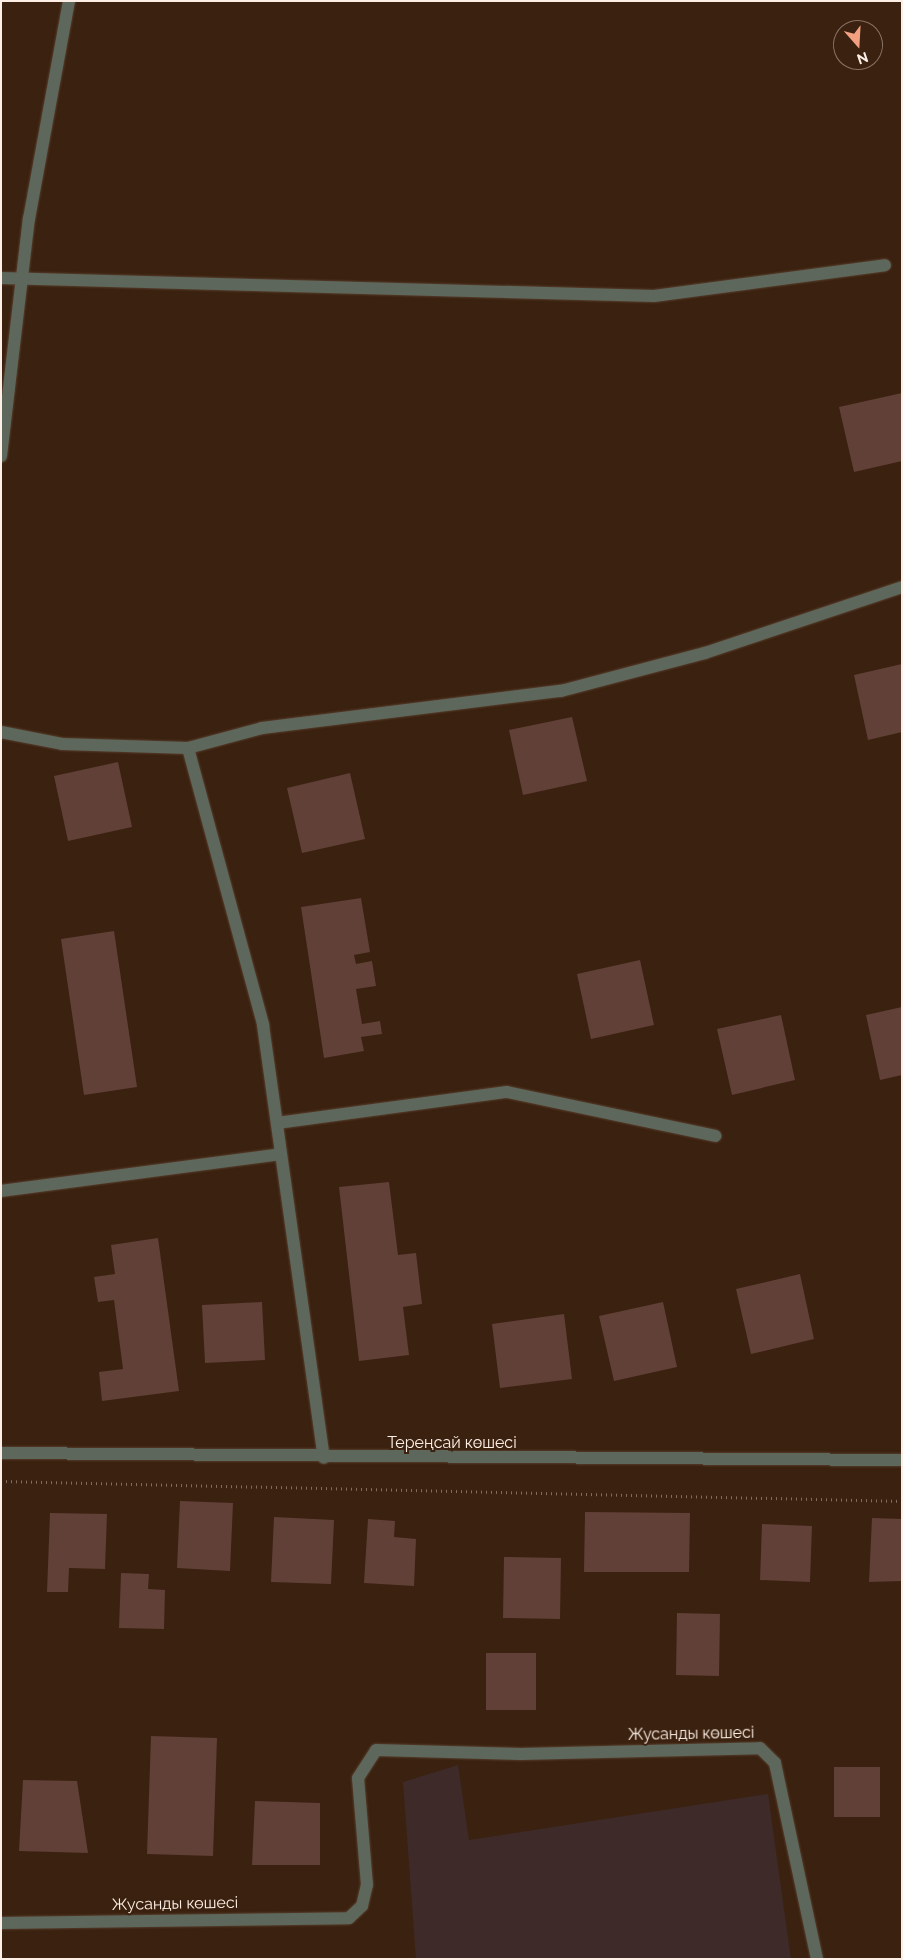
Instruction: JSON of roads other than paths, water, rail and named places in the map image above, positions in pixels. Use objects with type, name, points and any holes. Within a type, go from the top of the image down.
[{"type":"street","points":[[1,456],[22,281],[68,1]]},
{"type":"street","points":[[1,278],[22,281],[654,296],[886,264]]},
{"type":"street","points":[[1,732],[62,744],[188,748],[262,728],[561,691],[705,653],[902,587]]},
{"type":"street","points":[[188,748],[263,1025],[324,1458]]},
{"type":"street","points":[[277,1123],[506,1092],[715,1136]]},
{"type":"street","points":[[1,1191],[281,1154]]},
{"type":"street","name":"Тереңсай көшесі","points":[[1,1453],[324,1458],[902,1460]]},
{"type":"street","name":"Жусанды көшесі","points":[[1,1923],[349,1918],[362,1906],[367,1885],[358,1778],[376,1750],[521,1754],[760,1748],[775,1764],[817,1959]]}]
